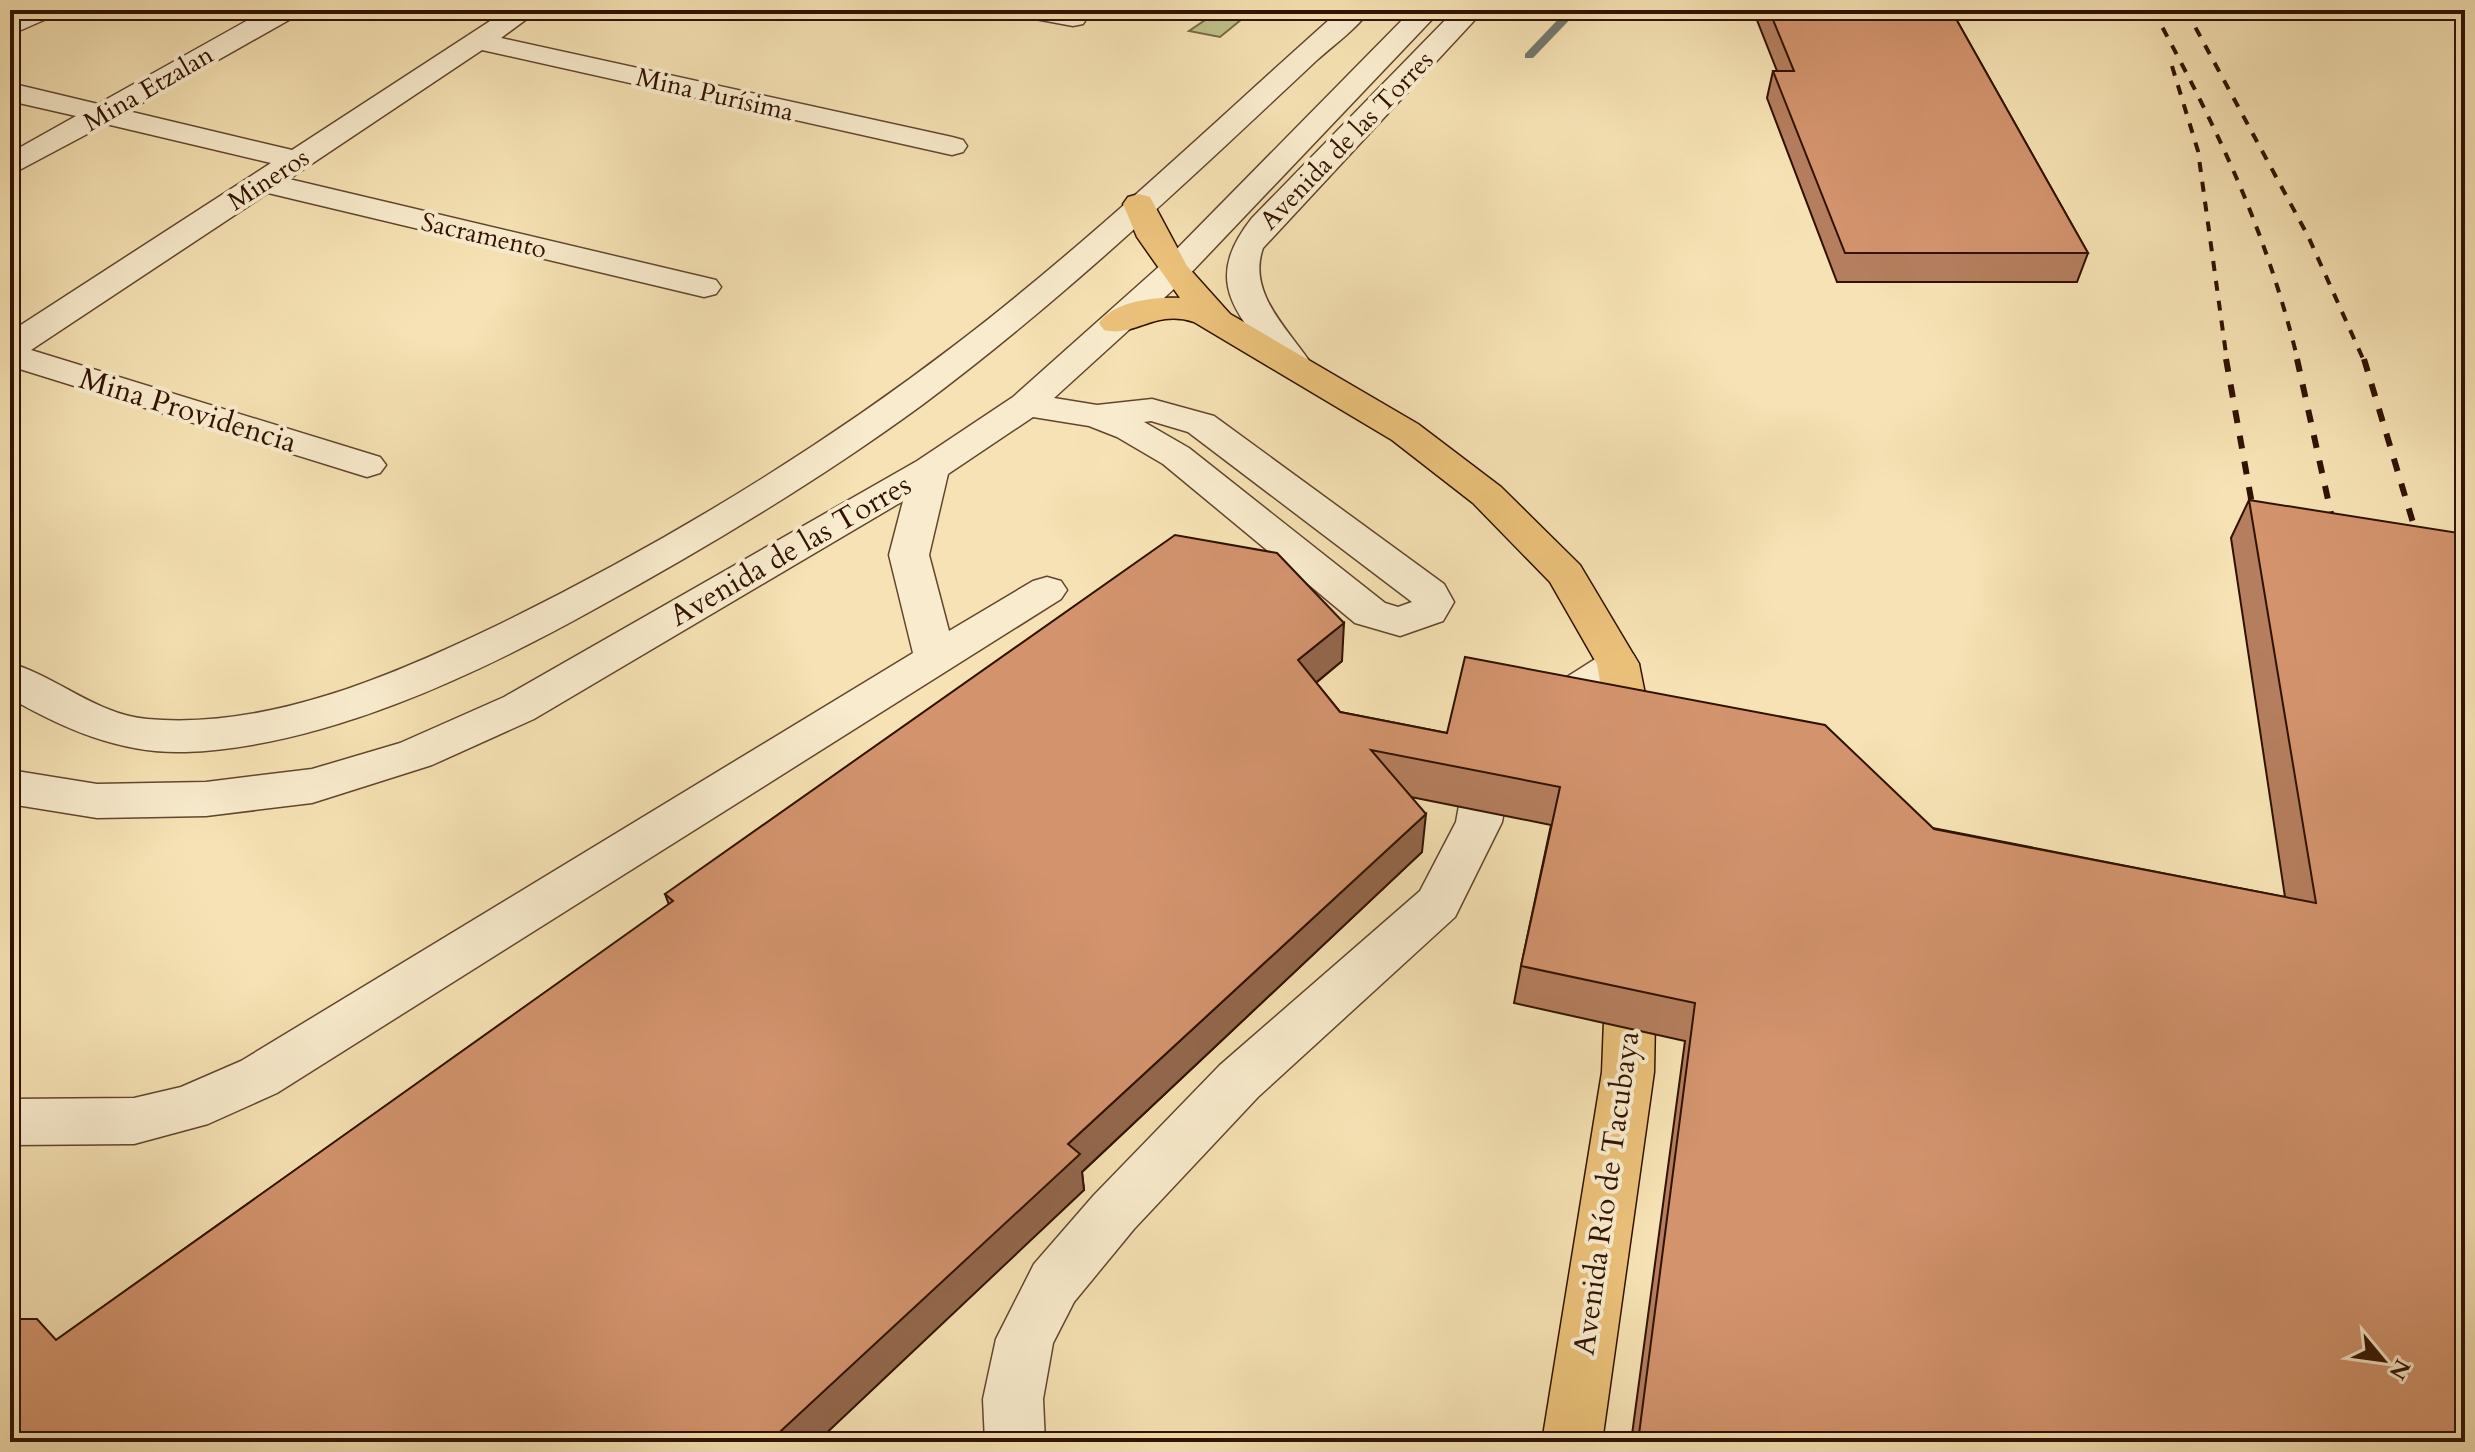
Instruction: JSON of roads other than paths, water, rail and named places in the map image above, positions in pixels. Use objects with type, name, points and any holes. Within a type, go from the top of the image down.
[{"type":"main road","points":[[1139,204],[1153,237],[1174,271],[1218,321]]},
{"type":"main road","points":[[1116,323],[1130,315],[1166,308],[1195,311],[1218,321],[1292,362],[1405,432],[1487,495],[1566,574],[1618,664],[1638,790]]},
{"type":"main road","name":"Avenida Río de Tacubaya","points":[[1572,1442],[1628,1072],[1632,929]]},
{"type":"street","points":[[10,27],[43,10]]},
{"type":"street","name":"Mina Etzalan","points":[[10,166],[286,10]]},
{"type":"street","name":"Mineros","points":[[10,348],[525,10]]},
{"type":"street","points":[[1029,10],[1073,18]]},
{"type":"street","name":"Avenida de las Torres","points":[[17,691],[89,719],[146,735],[221,735],[357,700],[457,663],[543,622],[746,504],[909,396],[1024,307],[1356,10]]},
{"type":"street","name":"Avenida de las Torres","points":[[10,787],[97,801],[206,799],[312,786],[416,754],[519,708],[930,469],[1026,405],[1174,271],[1427,10]]},
{"type":"street","name":"Avenida de las Torres","points":[[1292,362],[1249,298],[1242,272],[1245,251],[1263,225],[1470,10]]},
{"type":"street","name":"Mina Purísima","points":[[478,41],[952,146]]},
{"type":"street","points":[[10,92],[297,160]]},
{"type":"street","name":"Sacramento","points":[[263,182],[704,287]]},
{"type":"street","name":"Mina Providencia","points":[[10,355],[367,465]]},
{"type":"street","points":[[1026,405],[1097,416],[1130,429],[1176,456],[1370,613],[1400,622],[1428,611],[1433,602],[1430,593],[1201,424],[1152,410],[1097,416]]},
{"type":"street","points":[[930,469],[909,555],[935,658]]},
{"type":"street","points":[[10,1122],[134,1121],[189,1108],[259,1077],[1047,590]]},
{"type":"street","points":[[1015,1442],[1013,1399],[1025,1339],[1054,1283],[1114,1212],[1239,1081],[1438,904],[1479,822],[1485,789],[1503,754],[1541,714],[1618,664]]},
{"type":"waterway","points":[[1529,56],[1573,10]]},
{"type":"railway","points":[[2153,10],[2238,180],[2271,267],[2298,361]]},
{"type":"railway","points":[[2186,10],[2308,236],[2364,361]]},
{"type":"railway","points":[[2172,66],[2198,151],[2227,361]]},
{"type":"railway","points":[[2226,359],[2255,521]]},
{"type":"railway","points":[[2297,359],[2336,536]]},
{"type":"railway","points":[[2364,359],[2420,546]]}]
